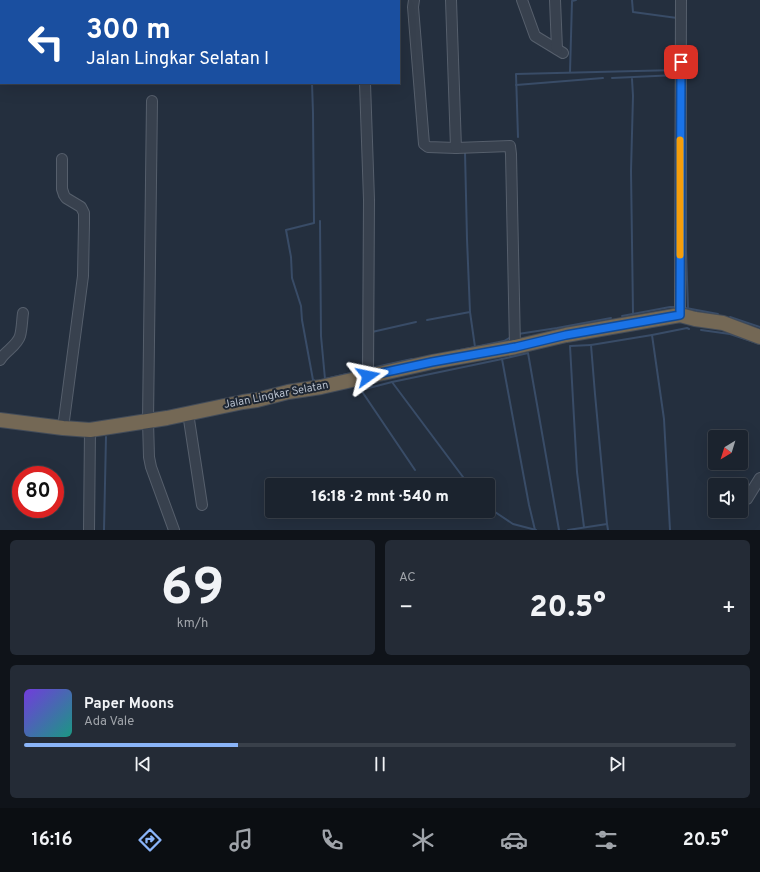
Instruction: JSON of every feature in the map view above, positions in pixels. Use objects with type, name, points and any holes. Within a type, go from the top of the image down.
[{"type":"highway","name":"Jalan Lingkar Selatan","points":[[0,420],[90,430],[148,421],[257,400],[288,392],[321,387],[432,362],[516,347],[566,335],[680,315],[723,323],[760,337]]},
{"type":"street","points":[[414,0],[413,7],[424,144],[428,147],[456,148],[510,146],[516,347]]},
{"type":"street","points":[[451,0],[456,148]]},
{"type":"street","points":[[522,0],[535,36],[560,51],[555,0]]},
{"type":"street","points":[[680,315],[681,0]]},
{"type":"street","points":[[365,84],[369,200],[368,376]]},
{"type":"street","points":[[152,101],[148,421],[149,457],[151,467],[174,530]]},
{"type":"street","points":[[62,158],[63,193],[66,198],[81,208],[84,213],[83,276],[63,428]]},
{"type":"street","points":[[0,360],[20,336],[23,313]]},
{"type":"street","points":[[188,413],[202,506]]},
{"type":"street","points":[[88,530],[90,430]]},
{"type":"street","points":[[748,497],[760,478]]},
{"type":"waterway","points":[[570,72],[572,1],[576,0]]},
{"type":"waterway","points":[[632,0],[633,12],[677,18]]},
{"type":"waterway","points":[[518,137],[516,74],[677,70]]},
{"type":"waterway","points":[[612,78],[677,75]]},
{"type":"waterway","points":[[686,77],[686,250],[688,308]]},
{"type":"waterway","points":[[516,85],[603,78]]},
{"type":"waterway","points":[[632,79],[631,171],[633,313]]},
{"type":"waterway","points":[[312,84],[314,223],[286,230],[291,257],[292,278],[301,306],[302,320],[314,380]]},
{"type":"waterway","points":[[465,152],[470,312],[475,347]]},
{"type":"waterway","points":[[320,221],[321,336],[325,379],[364,370]]},
{"type":"waterway","points":[[622,316],[670,307],[678,307]]},
{"type":"waterway","points":[[686,308],[718,314]]},
{"type":"waterway","points":[[427,320],[470,312]]},
{"type":"waterway","points":[[730,317],[760,327]]},
{"type":"waterway","points":[[518,334],[611,318]]},
{"type":"waterway","points":[[372,332],[416,322]]},
{"type":"waterway","points":[[652,335],[687,328],[689,329]]},
{"type":"waterway","points":[[701,330],[730,334],[760,344]]},
{"type":"waterway","points":[[568,530],[607,524],[591,345],[652,335],[664,419],[670,530]]},
{"type":"waterway","points":[[455,351],[504,341],[511,337]]},
{"type":"waterway","points":[[584,527],[577,472],[570,346],[591,345]]},
{"type":"waterway","points":[[502,359],[528,353],[559,530]]},
{"type":"waterway","points":[[371,368],[412,359]]},
{"type":"waterway","points":[[464,478],[392,382],[502,359],[535,530]]},
{"type":"waterway","points":[[392,382],[361,390],[415,470]]},
{"type":"waterway","points":[[104,530],[106,437]]},
{"type":"waterway","points":[[495,512],[513,524],[536,530]]},
{"type":"waterway","points":[[607,524],[608,530]]},
{"type":"slow traffic","points":[[680,140],[680,255]]},
{"type":"route","points":[[368,376],[432,362],[516,347],[566,335],[680,315],[681,62]]}]
